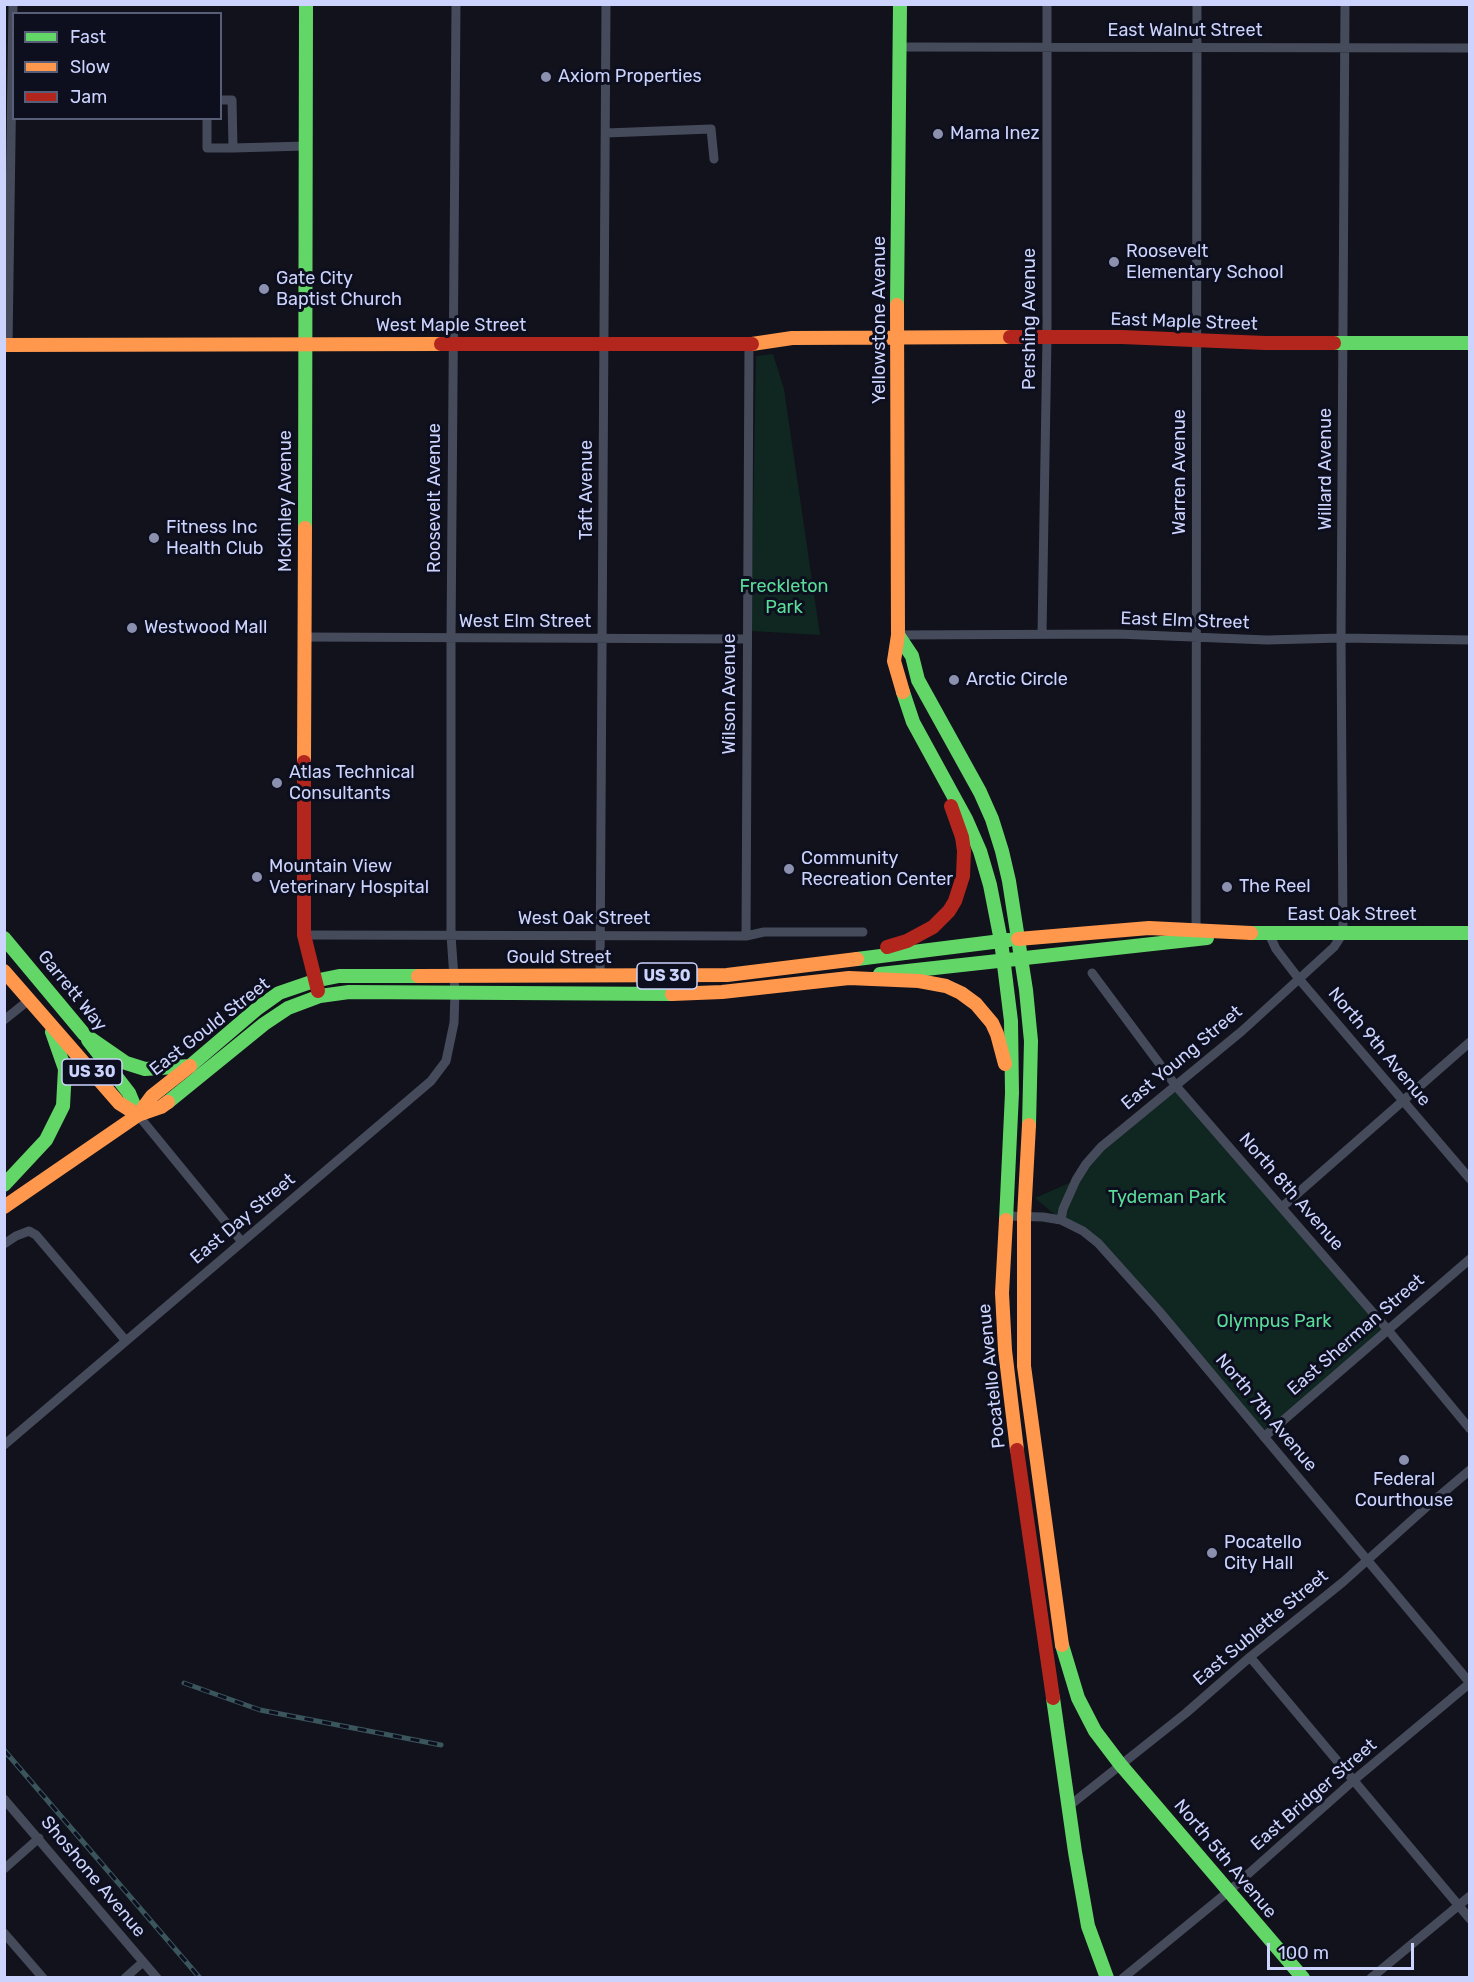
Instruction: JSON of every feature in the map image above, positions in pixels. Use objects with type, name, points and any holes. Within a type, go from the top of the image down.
[{"type":"main road","name":"McKinley Avenue","points":[[306,4],[304,935],[314,981],[320,996]]},
{"type":"main road","name":"Yellowstone Avenue","points":[[900,4],[897,336],[898,635],[894,661],[904,701],[926,748],[966,819],[980,851],[990,885],[1001,940]]},
{"type":"main road","name":"West Maple Street","points":[[6,345],[749,344],[792,338],[897,336]]},
{"type":"main road","name":"East Maple Street","points":[[897,336],[1122,338],[1196,342],[1470,343]]},
{"type":"main road","points":[[898,635],[912,656],[918,680],[980,792],[992,819],[1010,881],[1018,939]]},
{"type":"main road","points":[[816,964],[907,941],[933,927],[949,911],[963,876],[964,850],[962,837],[942,777]]},
{"type":"main road","name":"East Oak Street","points":[[1018,939],[1149,928],[1196,935]]},
{"type":"main road","name":"East Oak Street","points":[[1021,957],[1196,935],[1236,933],[1469,934]]},
{"type":"main road","name":"Garrett Way","points":[[4,938],[84,1034],[129,1093],[138,1115]]},
{"type":"main road","name":"Gould Street","points":[[314,981],[339,975],[727,975],[1018,939]]},
{"type":"main road","name":"Pocatello Avenue","points":[[1018,939],[1031,1041],[1031,1097],[1024,1216],[1025,1376],[1062,1646],[1078,1698],[1095,1731],[1120,1764]]},
{"type":"main road","name":"Pocatello Avenue","points":[[1001,940],[1011,1021],[1012,1093],[1002,1302],[1005,1350],[1017,1449],[1088,1926],[1107,1977]]},
{"type":"main road","name":"Gould Street","points":[[320,996],[349,992],[699,993],[759,989],[1021,957]]},
{"type":"main road","name":"Garrett Way","points":[[4,971],[118,1103],[138,1115]]},
{"type":"main road","name":"US 30","points":[[849,978],[936,984],[953,989],[972,1000],[992,1023],[1012,1093]]},
{"type":"main road","name":"East Gould Street","points":[[138,1115],[152,1096],[258,1008],[279,993],[314,981]]},
{"type":"main road","name":"East Gould Street","points":[[4,1207],[138,1115],[161,1107],[264,1024],[288,1008],[320,996]]},
{"type":"main road","points":[[4,1185],[46,1140],[63,1106],[65,1069],[50,1023]]},
{"type":"main road","name":"US 30","points":[[84,1034],[126,1063],[145,1069],[165,1070],[190,1066]]},
{"type":"main road","name":"North 5th Avenue","points":[[1120,1764],[1302,1977]]},
{"type":"street","name":"Roosevelt Avenue","points":[[455,992],[451,935],[451,639],[456,4]]},
{"type":"street","name":"Taft Avenue","points":[[600,976],[606,4]]},
{"type":"street","name":"Pershing Avenue","points":[[1042,634],[1047,337],[1047,4]]},
{"type":"street","name":"Warren Avenue","points":[[1196,935],[1197,4]]},
{"type":"street","name":"Willard Avenue","points":[[1342,933],[1341,638],[1345,4]]},
{"type":"street","name":"East Walnut Street","points":[[900,48],[1470,48]]},
{"type":"street","points":[[6,345],[12,53]]},
{"type":"street","points":[[222,100],[231,100],[233,148]]},
{"type":"street","points":[[207,120],[207,148],[306,147]]},
{"type":"street","points":[[606,133],[711,129],[714,159]]},
{"type":"street","name":"Wilson Avenue","points":[[746,936],[749,344]]},
{"type":"street","name":"East Elm Street","points":[[898,635],[1117,634],[1267,640],[1341,638],[1470,640]]},
{"type":"street","name":"West Elm Street","points":[[304,637],[747,639]]},
{"type":"street","name":"West Oak Street","points":[[304,935],[746,936],[764,932],[863,932]]},
{"type":"street","name":"East Young Street","points":[[1060,1220],[1076,1180],[1101,1147],[1176,1086],[1299,979],[1334,947],[1342,933]]},
{"type":"street","name":"North 9th Avenue","points":[[1269,934],[1276,949],[1299,979],[1470,1179]]},
{"type":"street","name":"North 8th Avenue","points":[[1092,973],[1176,1086],[1388,1330],[1470,1429]]},
{"type":"street","name":"East Day Street","points":[[4,1445],[431,1081],[446,1061],[454,1023],[455,992]]},
{"type":"street","points":[[4,1020],[29,1000]]},
{"type":"street","points":[[1282,1207],[1470,1042]]},
{"type":"street","points":[[138,1115],[242,1242]]},
{"type":"street","name":"North 7th Avenue","points":[[1006,1216],[1060,1220],[1083,1231],[1098,1243],[1166,1320],[1469,1683]]},
{"type":"street","points":[[4,1244],[29,1231],[36,1235],[126,1341]]},
{"type":"street","name":"East Sherman Street","points":[[1264,1437],[1470,1258]]},
{"type":"street","name":"East Sublette Street","points":[[1069,1806],[1186,1713],[1470,1470]]},
{"type":"street","points":[[1250,1657],[1470,1919]]},
{"type":"street","name":"East Bridger Street","points":[[1123,1977],[1229,1892],[1354,1780],[1469,1683]]},
{"type":"street","name":"Shoshone Avenue","points":[[4,1799],[157,1977]]},
{"type":"street","points":[[4,1869],[39,1838]]},
{"type":"street","points":[[1371,1977],[1470,1896]]},
{"type":"street","points":[[4,1934],[43,1977]]},
{"type":"street","points":[[125,1977],[143,1962]]},
{"type":"green space","name":"Freckleton Park","points":[[773,354],[784,389],[820,635],[751,631],[756,356]]},
{"type":"green space","points":[[1176,1086],[1388,1330],[1264,1437],[1098,1243],[1061,1220],[1035,1198],[1076,1180],[1086,1164]]},
{"type":"railway","points":[[184,1683],[260,1710],[441,1745]]},
{"type":"railway","points":[[4,1750],[200,1978]]},
{"type":"traffic: fast","points":[[305,528],[306,4]]},
{"type":"traffic: fast","points":[[897,305],[900,4]]},
{"type":"traffic: fast","points":[[1334,343],[1470,343]]},
{"type":"traffic: fast","points":[[898,635],[912,656],[918,680],[980,792],[992,819],[1002,851],[1026,990],[1031,1041],[1029,1125]]},
{"type":"traffic: fast","points":[[903,692],[913,722],[966,819],[980,851],[990,885],[1001,941],[1011,1021],[1012,1093],[1006,1220]]},
{"type":"traffic: fast","points":[[1251,933],[1470,933]]},
{"type":"traffic: fast","points":[[4,938],[84,1034],[126,1063],[145,1069],[190,1066],[279,993],[314,981],[339,976],[418,976]]},
{"type":"traffic: fast","points":[[880,974],[1207,938]]},
{"type":"traffic: fast","points":[[857,959],[1009,940]]},
{"type":"traffic: fast","points":[[168,1102],[264,1024],[288,1008],[320,996],[349,992],[672,994]]},
{"type":"traffic: fast","points":[[4,1185],[46,1140],[63,1106],[65,1069],[52,1032]]},
{"type":"traffic: fast","points":[[88,1040],[129,1093],[138,1115]]},
{"type":"traffic: fast","points":[[1062,1645],[1078,1698],[1095,1731],[1120,1764],[1303,1978]]},
{"type":"traffic: fast","points":[[1053,1698],[1088,1926],[1107,1978]]},
{"type":"traffic: slow","points":[[897,305],[898,635],[894,661],[903,692]]},
{"type":"traffic: slow","points":[[752,344],[792,338],[1010,337]]},
{"type":"traffic: slow","points":[[4,345],[441,344]]},
{"type":"traffic: slow","points":[[304,762],[305,528]]},
{"type":"traffic: slow","points":[[1018,939],[1149,928],[1251,933]]},
{"type":"traffic: slow","points":[[418,976],[727,975],[857,959]]},
{"type":"traffic: slow","points":[[4,971],[119,1103],[138,1115],[161,1107],[168,1102]]},
{"type":"traffic: slow","points":[[672,994],[722,992],[849,978],[919,981],[946,986],[976,1004],[992,1023],[1005,1064]]},
{"type":"traffic: slow","points":[[4,1207],[138,1115],[152,1096],[190,1066]]},
{"type":"traffic: slow","points":[[1029,1125],[1024,1217],[1024,1366],[1062,1645]]},
{"type":"traffic: slow","points":[[1006,1220],[1002,1293],[1005,1350],[1017,1450]]},
{"type":"traffic: jam","points":[[1010,337],[1122,337],[1265,343],[1334,343]]},
{"type":"traffic: jam","points":[[441,344],[752,344]]},
{"type":"traffic: jam","points":[[304,762],[304,935],[318,991]]},
{"type":"traffic: jam","points":[[887,947],[907,941],[933,927],[949,911],[955,901],[963,876],[964,851],[962,837],[951,806]]},
{"type":"traffic: jam","points":[[1017,1450],[1053,1698]]},
{"type":"place","name":"Axiom Properties","points":[[546,77]]},
{"type":"place","name":"Mama Inez","points":[[938,134]]},
{"type":"place","name":"Roosevelt Elementary School","points":[[1114,262]]},
{"type":"place","name":"Gate City Baptist Church","points":[[264,289]]},
{"type":"place","name":"Fitness Inc Health Club","points":[[154,538]]},
{"type":"place","name":"Westwood Mall","points":[[132,628]]},
{"type":"place","name":"Arctic Circle","points":[[954,680]]},
{"type":"place","name":"Atlas Technical Consultants","points":[[277,783]]},
{"type":"place","name":"Community Recreation Center","points":[[789,869]]},
{"type":"place","name":"Mountain View Veterinary Hospital","points":[[257,877]]},
{"type":"place","name":"The Reel","points":[[1227,887]]},
{"type":"place","name":"Federal Courthouse","points":[[1404,1460]]},
{"type":"place","name":"Pocatello City Hall","points":[[1212,1553]]},
{"type":"park label","name":"Tydeman Park","points":[[1167,1198]]},
{"type":"park label","name":"Olympus Park","points":[[1274,1322]]}]
